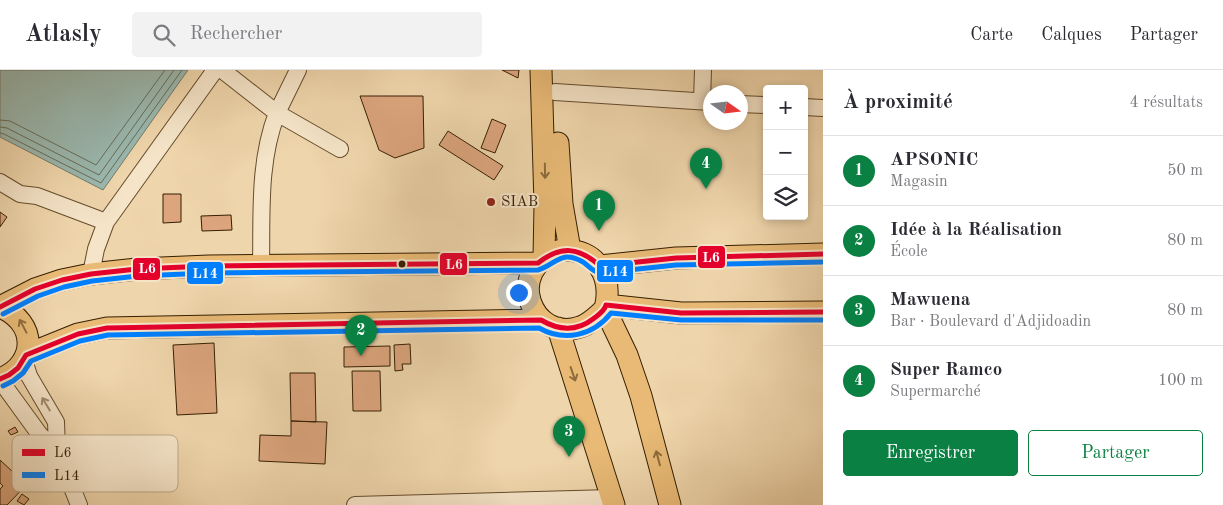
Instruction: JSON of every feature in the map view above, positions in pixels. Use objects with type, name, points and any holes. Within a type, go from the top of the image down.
[{"type":"main road","points":[[541,70],[545,205],[541,260],[531,274],[528,286],[529,299],[533,310],[549,324],[613,502]]},
{"type":"main road","points":[[555,70],[562,204],[570,250]]},
{"type":"main road","points":[[0,307],[35,289],[62,280],[91,274],[137,269],[541,260],[561,250],[570,250],[587,255],[600,266],[606,279],[606,307],[627,355],[641,396],[670,505]]},
{"type":"main road","points":[[600,266],[676,258],[823,254]]},
{"type":"main road","points":[[0,307],[11,312],[20,320],[26,330],[28,343],[25,357],[18,368],[0,379]]},
{"type":"main road","points":[[25,357],[78,334],[107,328],[549,324],[569,330],[590,322],[606,307],[681,313],[823,312]]},
{"type":"street","points":[[91,274],[96,249],[106,222],[215,70]]},
{"type":"street","points":[[222,70],[277,113],[340,149]]},
{"type":"street","points":[[262,266],[263,179],[270,130],[298,70]]},
{"type":"street","points":[[703,70],[704,85]]},
{"type":"street","points":[[555,92],[703,102]]},
{"type":"street","points":[[748,104],[763,105]]},
{"type":"street","points":[[808,107],[823,108]]},
{"type":"street","points":[[0,182],[20,194],[37,196],[106,222]]},
{"type":"street","points":[[25,357],[29,376],[56,422],[56,435]]},
{"type":"street","points":[[0,379],[40,435]]},
{"type":"street","points":[[74,492],[79,505]]},
{"type":"street","points":[[355,505],[613,502]]},
{"type":"water","points":[[0,70],[188,70],[103,190],[0,137]]},
{"type":"building","points":[[502,70],[519,70],[518,78]]},
{"type":"building","points":[[360,96],[423,96],[424,148],[395,158],[379,150]]},
{"type":"building","points":[[492,119],[506,125],[495,153],[481,148]]},
{"type":"building","points":[[448,131],[503,166],[494,180],[439,145]]},
{"type":"building","points":[[163,194],[181,194],[181,222],[163,223]]},
{"type":"building","points":[[0,212],[7,217],[0,227]]},
{"type":"building","points":[[231,215],[232,230],[202,231],[201,216]]},
{"type":"building","points":[[214,343],[217,413],[177,415],[173,345]]},
{"type":"building","points":[[410,344],[411,364],[402,364],[403,370],[395,371],[394,345]]},
{"type":"building","points":[[390,346],[390,366],[344,367],[344,347]]},
{"type":"building","points":[[352,371],[380,371],[381,411],[353,411]]},
{"type":"building","points":[[290,373],[315,373],[316,422],[291,421]]},
{"type":"building","points":[[291,421],[327,422],[325,464],[259,461],[260,435],[291,436]]},
{"type":"building","points":[[15,427],[18,432],[11,435],[8,431]]},
{"type":"building","points":[[0,460],[12,471],[12,492],[20,492],[7,505],[0,505],[0,489],[3,486],[0,483]]},
{"type":"building","points":[[22,494],[29,499],[24,505],[17,501]]},
{"type":"transit line","name":"L6","points":[[0,307],[35,289],[62,280],[91,274],[137,269],[209,266],[538,263],[546,257],[562,251],[577,252],[585,255],[600,266]]},
{"type":"transit line","name":"L6","points":[[600,266],[676,258],[823,254]]},
{"type":"transit line","name":"L14","points":[[3,314],[38,296],[64,287],[92,281],[138,276],[209,273],[538,270],[559,259],[569,257],[583,262],[600,273],[676,265],[823,262]]},
{"type":"transit line","name":"L6","points":[[606,305],[681,313],[823,312]]},
{"type":"transit line","name":"L6","points":[[0,379],[18,368],[26,355],[78,334],[107,328],[541,320],[560,328],[574,328],[587,323],[601,313],[606,305]]},
{"type":"transit line","name":"L14","points":[[3,386],[23,373],[31,361],[80,341],[108,335],[539,328],[558,335],[568,335],[587,332],[604,321],[611,313],[681,320],[823,320]]},
{"type":"place","name":"Super Ramco","points":[[706,189]]},
{"type":"place","name":"SIAB","points":[[491,202]]},
{"type":"place","name":"APSONIC","points":[[599,231]]},
{"type":"place","name":"Idée à la Réalisation","points":[[361,356]]},
{"type":"place","name":"Mawuena","points":[[569,457]]}]
